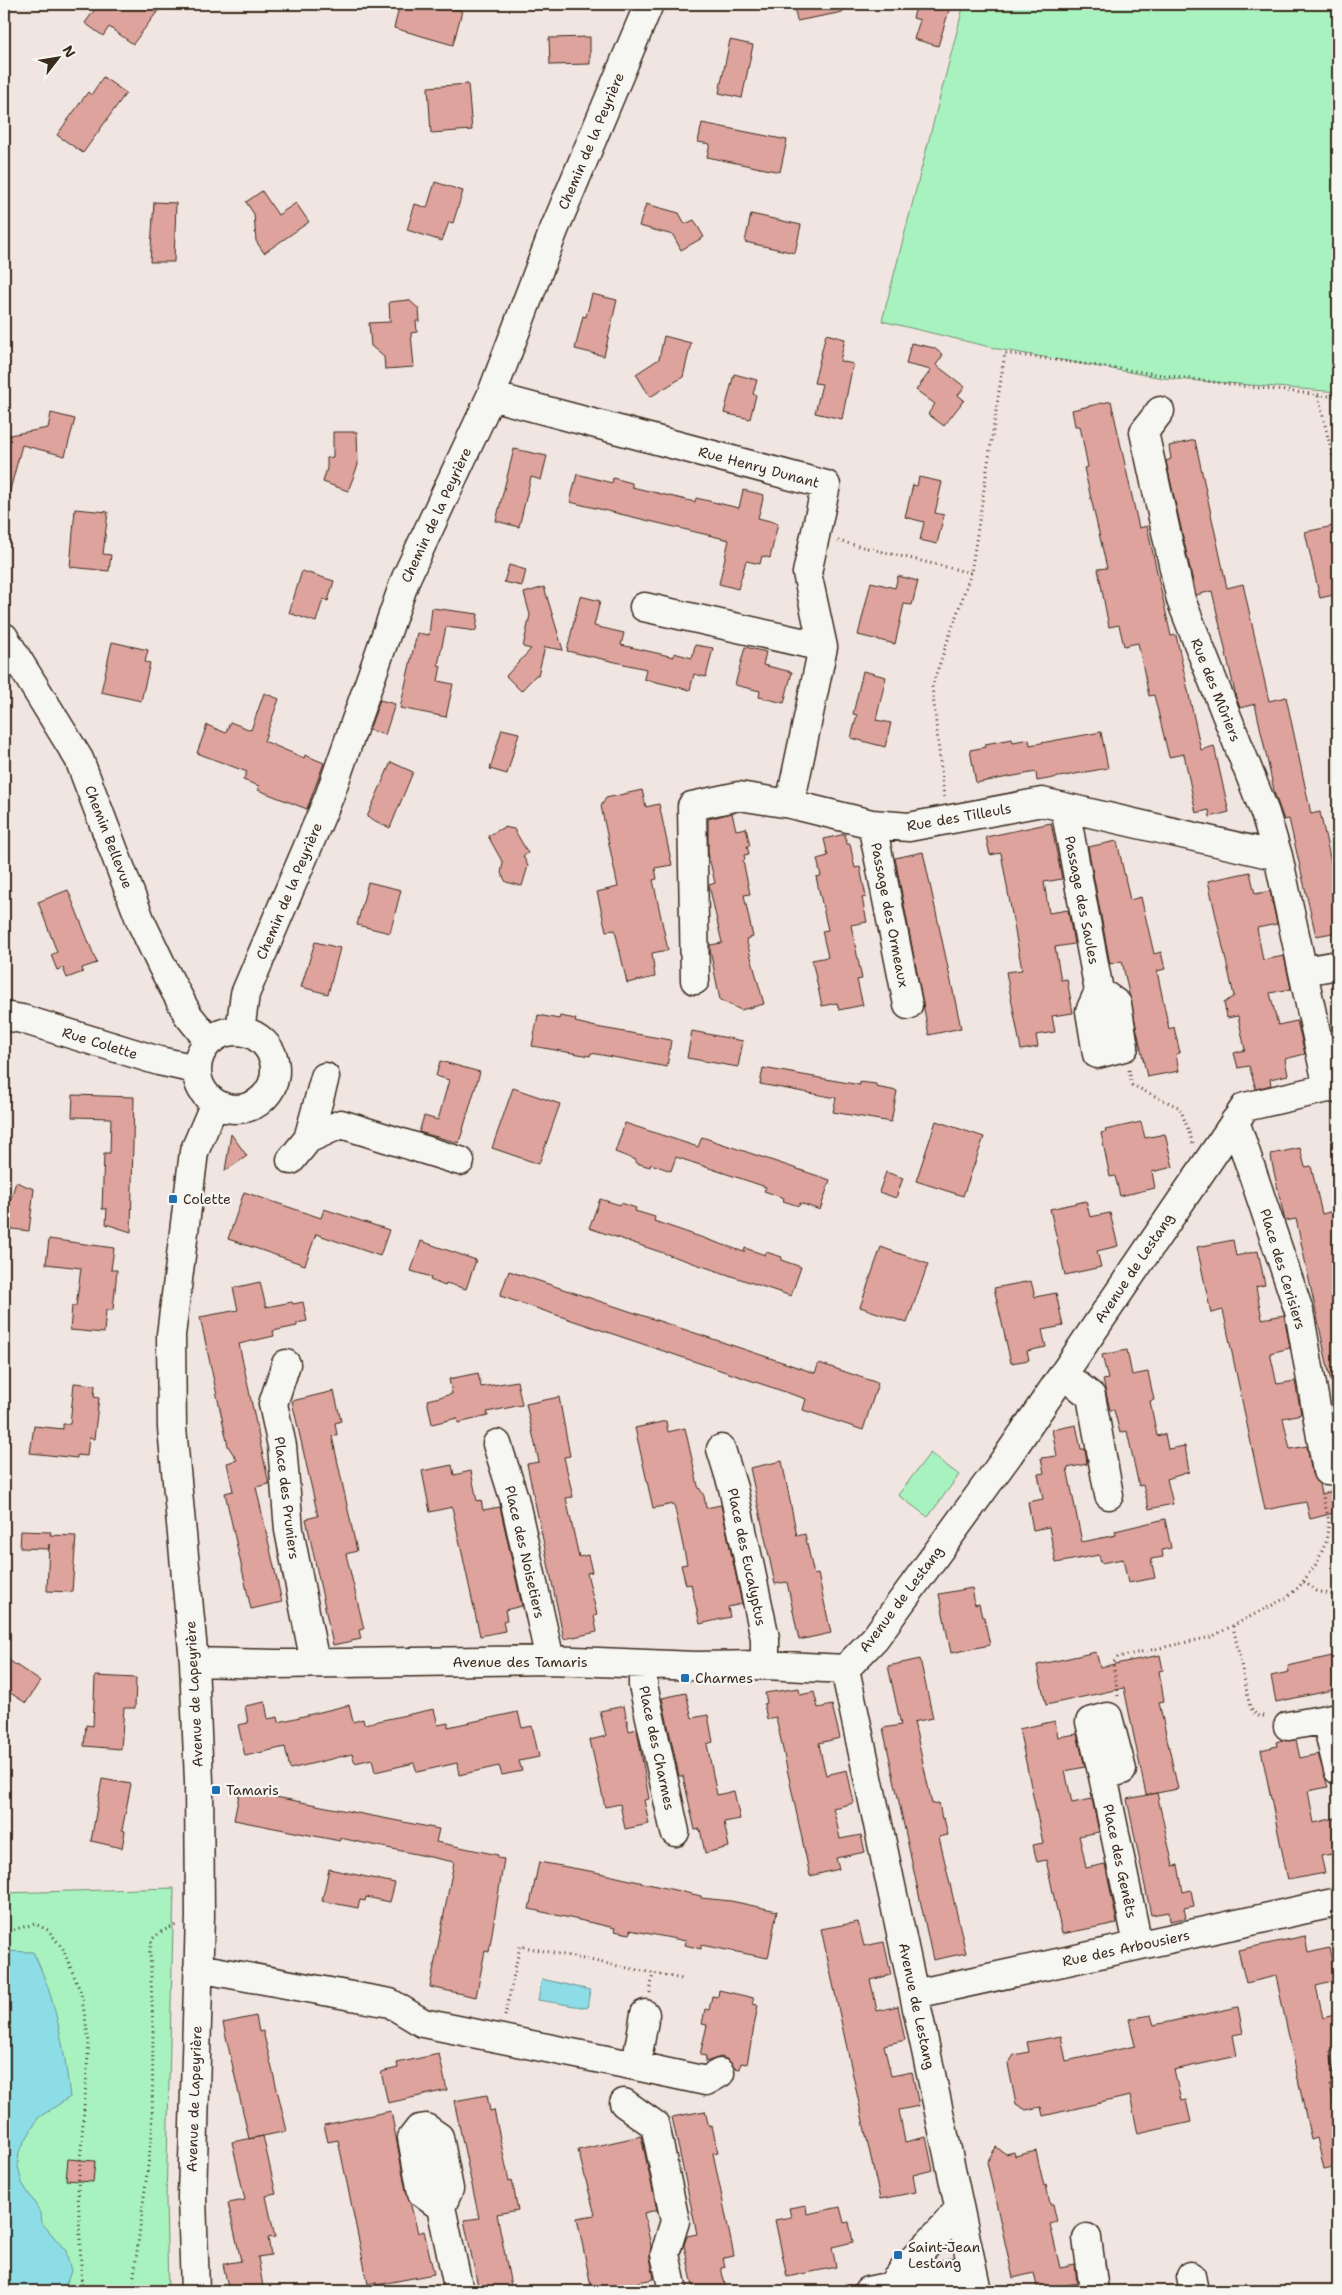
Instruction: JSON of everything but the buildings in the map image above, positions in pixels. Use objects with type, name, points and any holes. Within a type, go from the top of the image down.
[{"type":"street","name":"Chemin de la Peyrière","points":[[240,1031],[245,994],[329,797],[406,578],[491,396],[554,230],[649,4]]},
{"type":"street","name":"Rue Henry Dunant","points":[[491,396],[826,485],[807,573],[823,647],[790,804]]},
{"type":"street","name":"Rue des Mûriers","points":[[1160,411],[1144,432],[1180,600],[1265,814],[1278,856],[1333,1089]]},
{"type":"street","points":[[644,606],[823,647]]},
{"type":"street","name":"Chemin Bellevue","points":[[4,636],[79,759],[141,922],[188,1015],[209,1041]]},
{"type":"street","name":"Rue des Tilleuls","points":[[695,980],[692,806],[739,796],[790,804],[872,824],[909,828],[1042,802],[1278,856]]},
{"type":"street","name":"Passage des Saules","points":[[1065,808],[1099,991],[1090,1012],[1097,1054],[1124,1047]]},
{"type":"street","name":"Passage des Ormeaux","points":[[872,824],[908,1005]]},
{"type":"street","points":[[1304,971],[1338,965]]},
{"type":"street","name":"Rue Colette","points":[[4,1016],[22,1019],[159,1061],[196,1069]]},
{"type":"street","points":[[240,1031],[252,1034],[262,1040],[269,1050],[274,1066],[272,1084],[267,1094],[258,1103],[236,1109],[225,1108],[215,1103],[201,1088],[196,1069],[202,1049],[209,1041],[224,1032],[240,1031]]},
{"type":"street","points":[[325,1077],[299,1149],[341,1124],[460,1161]]},
{"type":"street","name":"Avenue de Lestang","points":[[975,2280],[845,1669],[875,1638],[1008,1454],[1245,1107],[1333,1089]]},
{"type":"street","name":"Avenue de Lapeyrière","points":[[195,2291],[192,2197],[200,1915],[199,1782],[194,1662],[172,1428],[171,1335],[194,1152],[215,1103]]},
{"type":"street","name":"Place des Cerisiers","points":[[1235,1121],[1299,1311],[1328,1419],[1333,1470]]},
{"type":"street","name":"Place des Pruniers","points":[[286,1364],[273,1404],[282,1446],[289,1530],[315,1663]]},
{"type":"street","points":[[1063,1374],[1091,1396],[1109,1494]]},
{"type":"street","name":"Place des Noisetiers","points":[[497,1444],[514,1498],[550,1660]]},
{"type":"street","name":"Place des Eucalyptus","points":[[721,1449],[732,1488],[765,1638],[765,1665]]},
{"type":"street","name":"Avenue des Tamaris","points":[[194,1662],[315,1663],[550,1660],[695,1666],[765,1665],[845,1669]]},
{"type":"street","name":"Place des Charmes","points":[[642,1664],[643,1685],[675,1832]]},
{"type":"street","name":"Place des Genêts","points":[[1108,1717],[1090,1722],[1138,1945]]},
{"type":"street","points":[[1288,1726],[1332,1718],[1338,1770]]},
{"type":"street","name":"Rue des Arbousiers","points":[[915,1994],[1138,1945],[1337,1909]]},
{"type":"street","points":[[198,1968],[390,2003],[423,2023],[500,2039],[706,2080],[720,2073]]},
{"type":"street","points":[[636,2066],[645,2014]]},
{"type":"street","points":[[624,2104],[655,2125],[675,2222],[665,2254],[673,2291]]},
{"type":"street","points":[[441,2206],[459,2291]]},
{"type":"street","points":[[879,2289],[950,2222],[959,2208]]},
{"type":"street","points":[[1087,2238],[1094,2291]]},
{"type":"street","points":[[879,2289],[975,2280]]},
{"type":"path","points":[[947,820],[932,686],[971,573],[1005,353],[1318,396],[1338,397]]},
{"type":"path","points":[[1318,396],[1338,478]]},
{"type":"path","points":[[815,536],[971,573]]},
{"type":"path","points":[[1124,1047],[1132,1085],[1180,1108],[1202,1168]]},
{"type":"path","points":[[1108,1717],[1119,1701],[1113,1663],[1118,1657],[1211,1637],[1286,1598],[1304,1582],[1317,1564],[1326,1542],[1329,1521],[1321,1487],[1333,1470]]},
{"type":"path","points":[[1304,1582],[1316,1591],[1338,1596]]},
{"type":"path","points":[[1233,1626],[1254,1713],[1257,1716],[1278,1715],[1288,1726]]},
{"type":"path","points":[[132,2291],[152,2134],[153,2029],[150,1952],[152,1939],[162,1931],[200,1915]]},
{"type":"path","points":[[4,1932],[35,1924],[48,1930],[63,1948],[81,1993],[90,2042],[78,2189],[82,2291]]},
{"type":"path","points":[[500,2039],[520,1946],[682,1979]]},
{"type":"green space","points":[[964,4],[1338,4],[1338,392],[1163,378],[998,349],[882,321]]},
{"type":"green space","points":[[930,1453],[959,1475],[928,1517],[898,1495]]},
{"type":"green space","points":[[174,1888],[166,2200],[168,2291],[4,2291],[4,1893]]},
{"type":"water","points":[[4,1951],[33,1952],[48,1987],[62,2041],[70,2097],[38,2118],[19,2152],[18,2166],[22,2183],[41,2213],[42,2223],[66,2251],[71,2271],[64,2291],[4,2291]]},
{"type":"water","points":[[542,1979],[590,1990],[587,2008],[538,2000]]},
{"type":"place","name":"Colette","points":[[173,1199]]},
{"type":"place","name":"Charmes","points":[[685,1678]]},
{"type":"place","name":"Tamaris","points":[[216,1790]]},
{"type":"place","name":"Saint-Jean Lestang","points":[[898,2255]]}]
